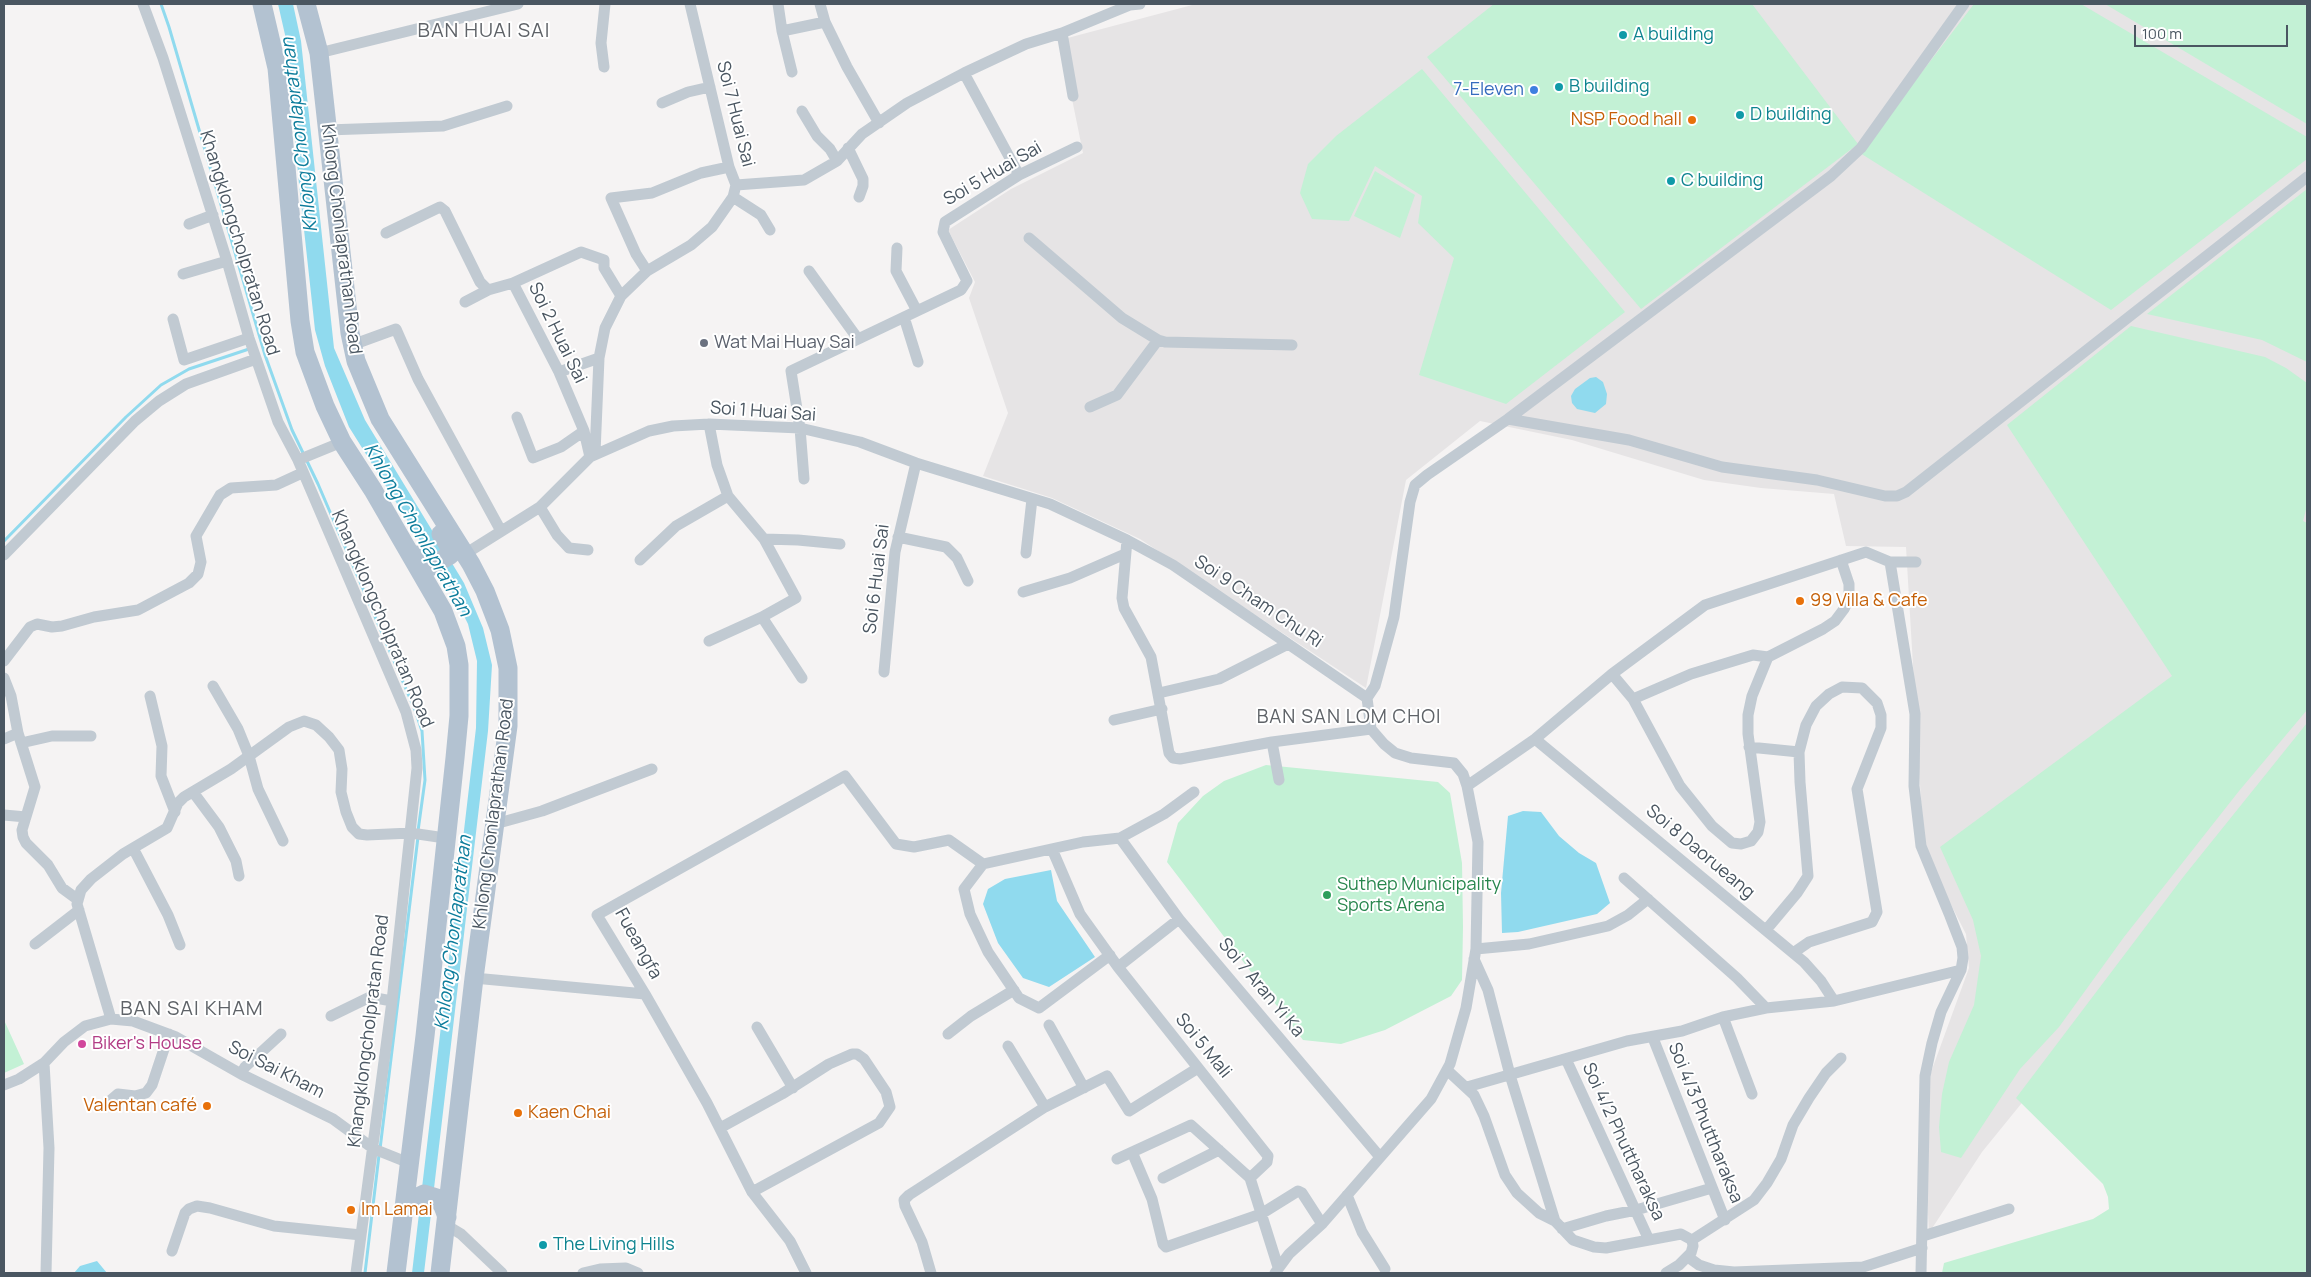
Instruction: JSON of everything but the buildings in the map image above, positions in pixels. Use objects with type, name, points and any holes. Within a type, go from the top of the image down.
[{"type":"main road","points":[[262,4],[278,68],[300,321],[305,352],[325,406],[342,442],[424,566],[432,572],[457,626],[456,646]]},
{"type":"main road","name":"Khlong Chonlaprathan Road","points":[[306,4],[319,53],[352,345],[365,387],[380,419],[412,471],[457,557],[485,591],[500,630],[508,668],[508,726],[448,1178],[440,1273]]},
{"type":"main road","points":[[373,490],[443,611],[456,646],[459,665],[459,716],[437,836],[425,1036],[408,1204],[396,1273]]},
{"type":"main road","points":[[432,572],[457,557]]},
{"type":"main road","points":[[410,1172],[419,1187],[426,1189],[436,1188],[448,1178]]},
{"type":"main road","points":[[408,1204],[424,1194],[437,1198],[445,1215]]},
{"type":"street","name":"Khangklongcholpratan Road","points":[[143,4],[154,28],[250,341],[278,422],[300,459],[302,474],[406,712],[414,736],[417,768],[413,833],[356,1273]]},
{"type":"street","points":[[319,53],[518,4]]},
{"type":"street","points":[[604,67],[601,43],[605,4]]},
{"type":"street","name":"Soi 7 Huai Sai","points":[[621,296],[648,271],[691,245],[712,227],[733,197],[736,185],[729,167],[690,4]]},
{"type":"street","points":[[778,4],[782,31],[792,72]]},
{"type":"street","points":[[820,4],[825,22],[847,67],[879,123]]},
{"type":"street","points":[[736,185],[804,180],[837,162],[862,134],[907,103],[964,73],[1026,44],[1062,34],[1130,5],[1140,4]]},
{"type":"street","points":[[1276,1270],[1322,1224],[1431,1099],[1447,1070],[1466,1008],[1475,954],[1478,842],[1467,786],[1463,774],[1454,763],[1411,758],[1395,752],[1375,735],[1371,729],[1367,698],[1375,686],[1394,617],[1410,502],[1416,486],[1426,474],[1508,419],[1831,176],[1861,148],[1964,4]]},
{"type":"street","points":[[782,31],[825,22]]},
{"type":"street","points":[[1062,34],[1073,96]]},
{"type":"street","points":[[964,73],[1019,175]]},
{"type":"street","points":[[662,102],[688,92],[710,87]]},
{"type":"street","points":[[327,130],[443,126],[507,106]]},
{"type":"street","points":[[802,111],[817,136],[830,149],[837,162]]},
{"type":"street","name":"Soi 5 Huai Sai","points":[[800,428],[791,371],[961,290],[967,281],[943,232],[945,222],[1019,175],[1077,147]]},
{"type":"street","points":[[848,148],[864,182],[859,196]]},
{"type":"street","points":[[648,271],[636,254],[611,198],[652,193],[701,173],[729,167]]},
{"type":"street","points":[[1508,419],[1629,440],[1722,467],[1817,480],[1885,496],[1897,496],[1906,492],[2307,177]]},
{"type":"street","points":[[733,197],[761,215],[770,230]]},
{"type":"street","points":[[386,234],[440,207],[445,211],[480,282],[488,290]]},
{"type":"street","points":[[189,224],[212,215]]},
{"type":"street","points":[[1030,238],[1122,318],[1158,340],[1165,342],[1292,345]]},
{"type":"street","points":[[897,248],[896,271],[916,311]]},
{"type":"street","points":[[513,283],[582,252],[604,260],[604,268],[621,296],[605,328],[599,358],[593,455]]},
{"type":"street","points":[[183,274],[227,261]]},
{"type":"street","points":[[809,271],[840,311],[858,339]]},
{"type":"street","name":"Soi 2 Huai Sai","points":[[465,302],[488,290],[513,283],[559,372],[593,455]]},
{"type":"street","points":[[904,317],[918,362]]},
{"type":"street","points":[[172,319],[184,360],[250,341]]},
{"type":"street","points":[[352,345],[396,329],[418,379],[501,531]]},
{"type":"street","points":[[1090,407],[1116,395],[1158,340]]},
{"type":"street","points":[[559,372],[599,358]]},
{"type":"street","points":[[4,556],[135,421],[159,400],[186,384],[256,359]]},
{"type":"street","points":[[516,417],[533,458],[561,446],[584,431]]},
{"type":"street","points":[[709,424],[717,464],[728,496],[764,539],[796,598],[762,617],[709,641]]},
{"type":"street","name":"Soi 1 Huai Sai","points":[[457,557],[540,507],[593,455],[649,431],[673,426],[709,424],[800,428],[860,442],[916,463],[1050,504],[1127,540]]},
{"type":"street","points":[[800,428],[804,479]]},
{"type":"street","points":[[300,459],[342,442]]},
{"type":"street","name":"Soi 6 Huai Sai","points":[[884,672],[895,552],[916,463]]},
{"type":"street","points":[[4,661],[30,627],[37,624],[52,628],[94,617],[138,610],[189,583],[198,574],[201,562],[196,536],[220,496],[231,488],[276,485],[302,474]]},
{"type":"street","points":[[640,560],[676,526],[728,496]]},
{"type":"street","points":[[1026,553],[1032,499]]},
{"type":"street","points":[[540,507],[557,535],[569,548],[588,550]]},
{"type":"street","points":[[898,537],[946,547],[957,558],[968,582]]},
{"type":"street","points":[[764,539],[840,544]]},
{"type":"street","points":[[1127,540],[1122,598],[1124,608],[1151,657],[1169,753],[1173,758],[1180,759],[1272,742],[1371,729]]},
{"type":"street","name":"Soi 9 Cham Chu Ri","points":[[1127,540],[1173,565],[1367,698]]},
{"type":"street","points":[[1467,786],[1535,739],[1612,674],[1705,605],[1866,552],[1890,562],[1916,562]]},
{"type":"street","points":[[1024,592],[1070,578],[1125,554]]},
{"type":"street","points":[[1633,699],[1691,674],[1753,655],[1768,657],[1835,621],[1849,599],[1849,584],[1841,560]]},
{"type":"street","points":[[1890,562],[1915,714],[1914,786],[1921,846],[1962,947],[1961,970],[1942,1012],[1932,1043],[1925,1076],[1921,1273]]},
{"type":"street","points":[[762,617],[802,678]]},
{"type":"street","points":[[1159,693],[1219,679],[1288,644]]},
{"type":"street","points":[[1612,674],[1633,699],[1680,786],[1724,838],[1741,844],[1751,841],[1758,832],[1760,822],[1749,747],[1748,715],[1752,696],[1768,657]]},
{"type":"street","points":[[4,678],[11,696],[19,738],[35,787],[22,830],[26,843],[48,865],[62,888],[78,905],[111,1019]]},
{"type":"street","points":[[213,686],[238,729],[249,756],[258,789],[283,841]]},
{"type":"street","points":[[1766,930],[1797,893],[1808,876],[1799,752],[1806,725],[1816,706],[1829,694],[1842,687],[1853,686],[1862,688],[1877,703],[1881,715],[1881,728],[1857,789],[1877,912],[1872,922],[1809,942],[1793,953]]},
{"type":"street","points":[[150,696],[162,746],[161,776],[174,812]]},
{"type":"street","points":[[1114,720],[1162,710]]},
{"type":"street","points":[[36,944],[78,905],[81,890],[91,879],[132,848],[167,828],[178,804],[289,727],[304,721],[316,726],[329,737],[339,750],[342,769],[341,792],[352,826],[359,834],[413,833],[437,836]]},
{"type":"street","points":[[4,739],[90,736]]},
{"type":"street","name":"Soi 8 Daorueang","points":[[1535,739],[1793,953],[1821,981],[1834,1001]]},
{"type":"street","points":[[1272,742],[1279,780]]},
{"type":"street","points":[[1749,747],[1799,752]]},
{"type":"street","points":[[495,824],[542,811],[652,769]]},
{"type":"street","name":"Fueangfa","points":[[806,1273],[790,1240],[752,1192],[720,1128],[645,994],[597,915],[845,776],[886,828],[896,844],[914,848],[950,840],[984,864]]},
{"type":"street","points":[[193,792],[219,828],[236,862],[239,876]]},
{"type":"street","points":[[1110,955],[1039,1008],[1018,998],[988,952],[970,914],[964,889],[984,864],[1083,842],[1120,838],[1164,814],[1194,792]]},
{"type":"street","points":[[4,815],[26,817]]},
{"type":"street","name":"Soi 7 Aran Yi Ka","points":[[1120,838],[1179,919],[1380,1157]]},
{"type":"street","points":[[132,848],[168,915],[180,945]]},
{"type":"street","name":"Soi 5 Mali","points":[[1052,849],[1080,914],[1118,967],[1268,1156],[1267,1162],[1250,1178]]},
{"type":"street","points":[[1624,878],[1738,978],[1766,1008]]},
{"type":"street","points":[[1475,954],[1608,926],[1628,915],[1648,899]]},
{"type":"street","points":[[1118,967],[1179,919]]},
{"type":"street","points":[[1475,954],[1488,990],[1510,1075],[1558,1225]]},
{"type":"street","points":[[1467,1088],[1627,1041],[1653,1038],[1682,1031],[1723,1017],[1766,1008],[1834,1001],[1961,970]]},
{"type":"street","points":[[474,978],[645,994]]},
{"type":"street","points":[[948,1034],[971,1016],[1014,990]]},
{"type":"street","points":[[331,1016],[370,997],[392,1001]]},
{"type":"street","points":[[1723,1017],[1752,1094]]},
{"type":"street","name":"Soi Sai Kham","points":[[4,1085],[19,1079],[44,1063],[64,1042],[84,1026],[111,1019],[133,1021],[169,1034],[241,1074],[334,1119],[410,1172]]},
{"type":"street","points":[[1049,1025],[1084,1088]]},
{"type":"street","points":[[757,1027],[792,1088]]},
{"type":"street","points":[[112,1100],[118,1094],[135,1096],[146,1093],[152,1085],[169,1034]]},
{"type":"street","points":[[241,1074],[245,1067],[281,1034]]},
{"type":"street","name":"Soi 4/3 Phuttharaksa","points":[[1653,1038],[1725,1220]]},
{"type":"street","points":[[1008,1046],[1045,1107]]},
{"type":"street","points":[[720,1128],[847,1055],[857,1054],[868,1063],[886,1092],[890,1107],[879,1124],[752,1192]]},
{"type":"street","points":[[1692,1240],[1754,1200],[1767,1183],[1781,1159],[1794,1125],[1809,1098],[1826,1073],[1841,1058]]},
{"type":"street","name":"Soi 4/2 Phuttharaksa","points":[[1566,1059],[1649,1240]]},
{"type":"street","points":[[44,1063],[49,1148],[46,1273]]},
{"type":"street","points":[[931,1273],[922,1242],[904,1200],[1045,1107],[1107,1076],[1129,1111],[1198,1068]]},
{"type":"street","points":[[1447,1070],[1474,1095],[1484,1116],[1505,1175],[1517,1193],[1539,1213],[1558,1225],[1573,1240],[1594,1247],[1606,1248],[1681,1234],[1692,1240]]},
{"type":"street","points":[[1117,1159],[1191,1125],[1250,1178],[1276,1270]]},
{"type":"street","points":[[1163,1178],[1220,1150]]},
{"type":"street","points":[[1132,1152],[1152,1199],[1163,1244],[1166,1247],[1261,1214],[1300,1191],[1322,1224]]},
{"type":"street","points":[[1558,1225],[1636,1210],[1712,1188]]},
{"type":"street","points":[[1347,1195],[1362,1232],[1385,1269]]},
{"type":"street","points":[[172,1251],[186,1213],[189,1208],[197,1206],[274,1226],[361,1235]]},
{"type":"street","points":[[1688,1257],[1714,1270],[1734,1272],[1864,1267],[2009,1209]]},
{"type":"street","points":[[445,1215],[461,1234],[502,1273]]},
{"type":"street","points":[[1666,1273],[1688,1257],[1693,1246],[1692,1240]]},
{"type":"street","points":[[583,1273],[600,1269],[626,1268],[638,1273]]},
{"type":"shaded area","points":[[1196,4],[2307,4],[2307,752],[1982,1152],[1929,1233],[1926,1176],[1930,1075],[1969,968],[1966,934],[1924,852],[1906,547],[1846,546],[1834,494],[1761,488],[1704,480],[1572,440],[1480,421],[1406,480],[1366,688],[1140,539],[1052,498],[983,476],[1008,413],[969,298],[975,282],[948,230],[1011,189],[1083,153],[1060,40]]},
{"type":"green space","points":[[1494,4],[1752,4],[1858,144],[1641,309],[1427,57]]},
{"type":"green space","points":[[1974,4],[2081,4],[2307,137],[2307,159],[2111,310],[1860,153]]},
{"type":"green space","points":[[2105,4],[2305,4],[2307,9],[2307,124]]},
{"type":"green space","points":[[1422,69],[1625,312],[1506,404],[1419,375],[1454,258],[1418,223],[1422,196],[1375,166],[1349,221],[1312,219],[1300,193],[1308,164],[1336,136]]},
{"type":"green space","points":[[1375,171],[1415,195],[1400,238],[1354,216]]},
{"type":"green space","points":[[2307,189],[2307,362],[2262,340],[2147,314]]},
{"type":"green space","points":[[2131,326],[2265,357],[2286,368],[2307,383],[2307,506],[2303,521],[2307,523],[2307,710],[2239,791],[2124,937],[2059,1027],[2020,1069],[1961,1158],[1941,1152],[1939,1127],[1942,1094],[1949,1062],[1974,1005],[1981,956],[1973,920],[1940,847],[2172,676],[2007,425]]},
{"type":"green space","points":[[2307,723],[2307,1273],[1942,1273],[1944,1263],[2093,1219],[2109,1209],[2108,1197],[2103,1184],[2016,1098],[2184,876]]},
{"type":"green space","name":"Suthep Municipality Sports Arena","points":[[1266,765],[1438,782],[1450,793],[1462,863],[1463,927],[1462,980],[1451,996],[1385,1030],[1341,1044],[1303,1040],[1167,862],[1178,823],[1203,796],[1224,781]]},
{"type":"green space","points":[[4,1020],[24,1064],[4,1073]]},
{"type":"water","name":"Khlong Chonlaprathan","points":[[278,4],[293,4],[301,41],[334,348],[365,420],[464,583],[483,628],[492,665],[488,731],[424,1273],[412,1273],[476,728],[477,661],[468,624],[451,590],[349,427],[325,366],[315,330],[286,39]]},
{"type":"water","points":[[1596,377],[1603,382],[1607,394],[1606,404],[1595,413],[1577,409],[1572,403],[1571,396],[1575,389],[1590,378]]},
{"type":"water","points":[[1523,811],[1541,812],[1559,836],[1579,853],[1596,863],[1610,903],[1597,914],[1518,932],[1502,933],[1501,893],[1508,816]]},
{"type":"water","points":[[1051,870],[1057,901],[1095,957],[1049,987],[1023,978],[998,943],[983,904],[988,889],[1005,879]]},
{"type":"water","points":[[97,1261],[107,1273],[74,1273],[80,1266]]},
{"type":"waterway","points":[[161,4],[265,355],[292,430],[318,484],[415,710],[422,731],[425,780],[418,831]]},
{"type":"waterway","points":[[4,541],[126,417],[161,385],[189,369],[249,349]]},
{"type":"waterway","points":[[380,1149],[418,837]]},
{"type":"waterway","points":[[365,1273],[379,1155]]},
{"type":"place","name":"A building","points":[[1623,35]]},
{"type":"place","name":"B building","points":[[1559,87]]},
{"type":"place","name":"7-Eleven","points":[[1534,90]]},
{"type":"place","name":"D building","points":[[1740,115]]},
{"type":"place","name":"NSP Food hall","points":[[1692,120]]},
{"type":"place","name":"C building","points":[[1671,181]]},
{"type":"place","name":"Wat Mai Huay Sai","points":[[704,343]]},
{"type":"place","name":"99 Villa & Cafe","points":[[1800,601]]},
{"type":"place","name":"Suthep Municipality Sports Arena","points":[[1327,895]]},
{"type":"place","name":"Biker's House","points":[[82,1044]]},
{"type":"place","name":"Valentan café","points":[[207,1106]]},
{"type":"place","name":"Kaen Chai","points":[[518,1113]]},
{"type":"place","name":"Im Lamai","points":[[351,1210]]},
{"type":"place","name":"The Living Hills","points":[[543,1245]]},
{"type":"district","name":"BAN HUAI SAI","points":[[484,31]]},
{"type":"district","name":"BAN SAN LOM CHOI","points":[[1349,718]]},
{"type":"district","name":"BAN SAI KHAM","points":[[192,1009]]}]
